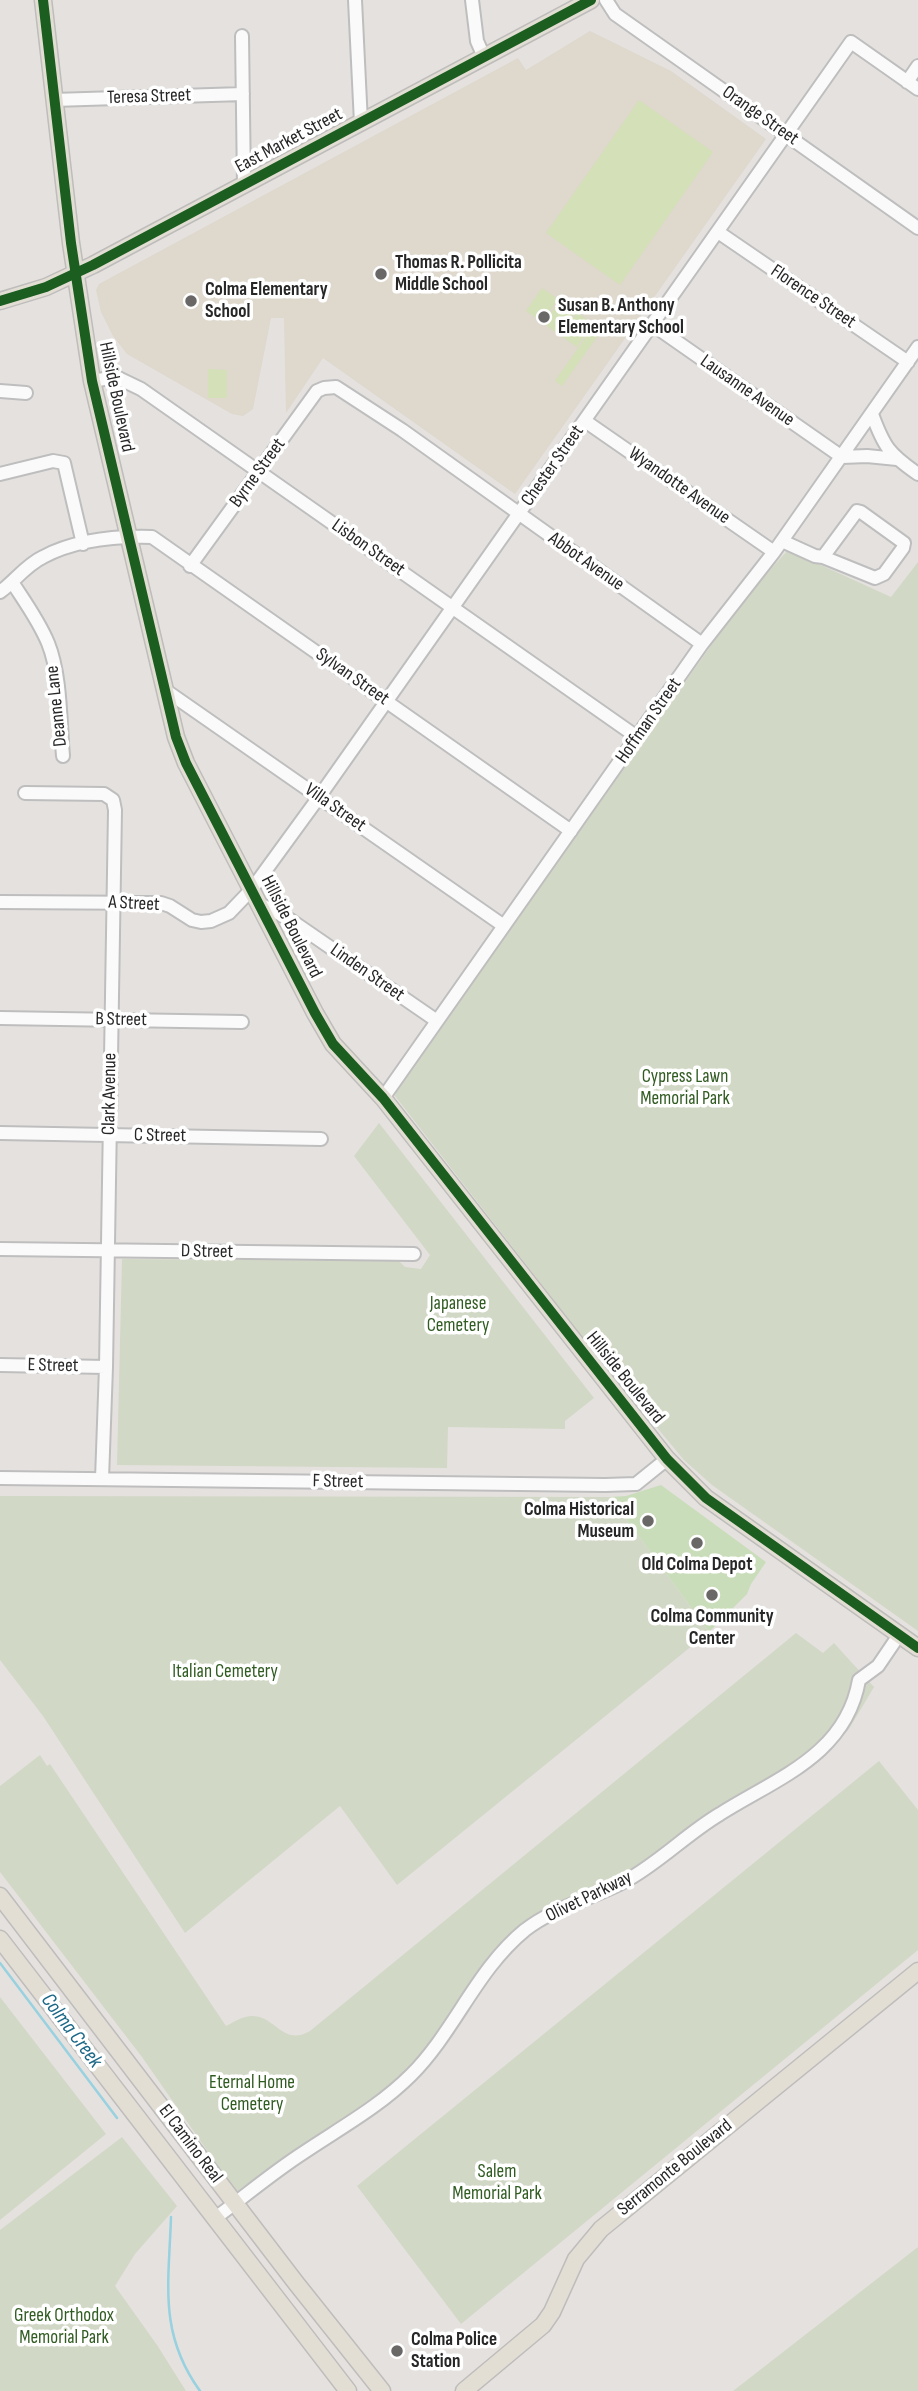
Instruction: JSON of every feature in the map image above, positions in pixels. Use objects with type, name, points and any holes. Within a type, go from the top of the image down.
[{"type":"main road","name":"Hillside Boulevard","points":[[43,0],[76,274],[93,381],[176,737],[186,763],[315,1013],[333,1044],[383,1098],[667,1458],[706,1498],[918,1648]]},
{"type":"main road","name":"East Market Street","points":[[0,301],[32,292],[76,274],[591,0]]},
{"type":"main road","name":"El Camino Real","points":[[0,1896],[382,2391]]},
{"type":"main road","name":"El Camino Real","points":[[0,1939],[348,2391]]},
{"type":"main road","name":"Serramonte Boulevard","points":[[464,2391],[543,2325],[552,2312],[576,2259],[601,2229],[918,1971]]},
{"type":"street","points":[[355,0],[361,123]]},
{"type":"street","points":[[472,0],[477,41],[484,57]]},
{"type":"street","name":"Orange Street","points":[[606,0],[615,14],[918,228]]},
{"type":"street","points":[[242,36],[244,185]]},
{"type":"street","name":"Chester Street","points":[[256,897],[319,797],[852,43],[913,85]]},
{"type":"street","points":[[913,85],[918,66]]},
{"type":"street","name":"Teresa Street","points":[[54,100],[243,94]]},
{"type":"street","name":"Florence Street","points":[[718,232],[908,362]]},
{"type":"street","name":"Lausanne Avenue","points":[[653,324],[842,457]]},
{"type":"street","name":"Hoffman Street","points":[[383,1098],[702,644],[778,546],[918,347]]},
{"type":"street","name":"Lisbon Street","points":[[93,381],[122,378],[150,395],[637,737]]},
{"type":"street","name":"Byrne Street","points":[[190,566],[317,391],[330,387]]},
{"type":"street","name":"Abbot Avenue","points":[[330,387],[341,389],[702,644]]},
{"type":"street","points":[[0,391],[26,393]]},
{"type":"street","points":[[872,414],[884,445],[897,459],[918,474]]},
{"type":"street","name":"Wyandotte Avenue","points":[[585,421],[778,546],[822,557],[867,576],[879,578],[897,557],[904,543],[857,511],[822,557]]},
{"type":"street","points":[[842,457],[897,459]]},
{"type":"street","points":[[0,474],[53,461],[64,463],[83,544]]},
{"type":"street","points":[[0,592],[42,557],[83,544],[129,536]]},
{"type":"street","name":"Sylvan Street","points":[[129,536],[152,537],[571,831]]},
{"type":"street","name":"Deanne Lane","points":[[12,582],[38,622],[49,646],[55,667],[63,756]]},
{"type":"street","name":"Villa Street","points":[[165,690],[504,926]]},
{"type":"street","name":"Clark Avenue","points":[[25,793],[104,794],[113,800],[115,810],[102,1479]]},
{"type":"street","name":"A Street","points":[[0,902],[160,903],[170,906],[191,920],[211,921],[256,897]]},
{"type":"street","name":"Linden Street","points":[[256,897],[437,1021]]},
{"type":"street","name":"B Street","points":[[0,1018],[242,1022]]},
{"type":"street","name":"C Street","points":[[0,1133],[321,1139]]},
{"type":"street","name":"D Street","points":[[0,1249],[414,1254]]},
{"type":"street","name":"E Street","points":[[0,1365],[106,1367]]},
{"type":"street","name":"F Street","points":[[0,1478],[605,1486],[636,1484],[667,1458]]},
{"type":"street","name":"Olivet Parkway","points":[[214,2219],[269,2176],[377,2105],[411,2075],[432,2050],[489,1967],[525,1931],[546,1916],[632,1877],[717,1815],[810,1759],[848,1718],[859,1680],[878,1666],[899,1635]]},
{"type":"shaded area","points":[[590,31],[671,71],[766,139],[515,494],[323,358],[286,413],[284,318],[271,318],[253,409],[243,416],[232,414],[127,354],[113,336],[101,312],[96,290],[99,284],[518,58],[526,70]]},
{"type":"green space","points":[[639,100],[713,152],[620,285],[546,233]]},
{"type":"green space","points":[[542,288],[558,299],[542,322],[526,311]]},
{"type":"green space","points":[[560,300],[576,311],[559,335],[543,323]]},
{"type":"green space","points":[[577,312],[593,324],[577,347],[561,336]]},
{"type":"green space","points":[[595,324],[602,330],[562,386],[555,381]]},
{"type":"green space","points":[[208,369],[227,370],[227,398],[208,398]]},
{"type":"green space","name":"Cypress Lawn Memorial Park","points":[[788,550],[891,597],[918,562],[918,1631],[712,1485],[684,1460],[595,1353],[395,1096],[397,1089],[717,637],[750,592]]},
{"type":"green space","name":"Japanese Cemetery","points":[[379,1123],[594,1398],[565,1421],[565,1429],[448,1427],[447,1468],[117,1465],[122,1259],[399,1261],[405,1267],[421,1269],[430,1255],[354,1156]]},
{"type":"green space","points":[[661,1485],[766,1562],[747,1594],[709,1632],[610,1497],[626,1496]]},
{"type":"green space","name":"Italian Cemetery","points":[[0,1496],[610,1497],[709,1632],[397,1885],[340,1806],[185,1933],[43,1716],[0,1660]]},
{"type":"green space","name":"Eternal Home Cemetery","points":[[796,1633],[823,1653],[834,1643],[874,1687],[849,1729],[825,1756],[712,1825],[654,1870],[632,1882],[580,1901],[519,1937],[418,2067],[308,2147],[298,2148],[236,2192],[142,2057],[0,1872],[0,1786],[40,1755],[47,1766],[50,1764],[226,2026],[252,2016],[260,2017],[286,2033],[301,2035],[310,2031]]},
{"type":"green space","name":"Salem Memorial Park","points":[[879,1761],[918,1810],[918,1950],[461,2324],[357,2186]]},
{"type":"green space","points":[[0,1997],[106,2134],[0,2220]]},
{"type":"green space","name":"Greek Orthodox Memorial Park","points":[[122,2137],[177,2206],[135,2254],[115,2286],[186,2391],[0,2391],[0,2230]]},
{"type":"green space","points":[[918,2247],[918,2391],[733,2391]]},
{"type":"waterway","name":"Colma Creek","points":[[0,1963],[117,2118]]},
{"type":"waterway","name":"Colma Creek","points":[[171,2217],[168,2286],[172,2328],[177,2349],[200,2391]]},
{"type":"cycle path","points":[[43,0],[71,243],[92,381],[176,737],[186,763],[315,1013],[333,1044],[383,1098],[667,1459],[706,1498],[918,1648]]},
{"type":"cycle path","points":[[0,301],[46,287],[93,265],[591,0]]},
{"type":"place","name":"Thomas R. Pollicita Middle School","points":[[381,274]]},
{"type":"place","name":"Colma Elementary School","points":[[191,301]]},
{"type":"place","name":"Susan B. Anthony Elementary School","points":[[544,317]]},
{"type":"place","name":"Colma Historical Museum","points":[[648,1521]]},
{"type":"place","name":"Old Colma Depot","points":[[697,1543]]},
{"type":"place","name":"Colma Community Center","points":[[712,1595]]},
{"type":"place","name":"Colma Police Station","points":[[397,2351]]}]
